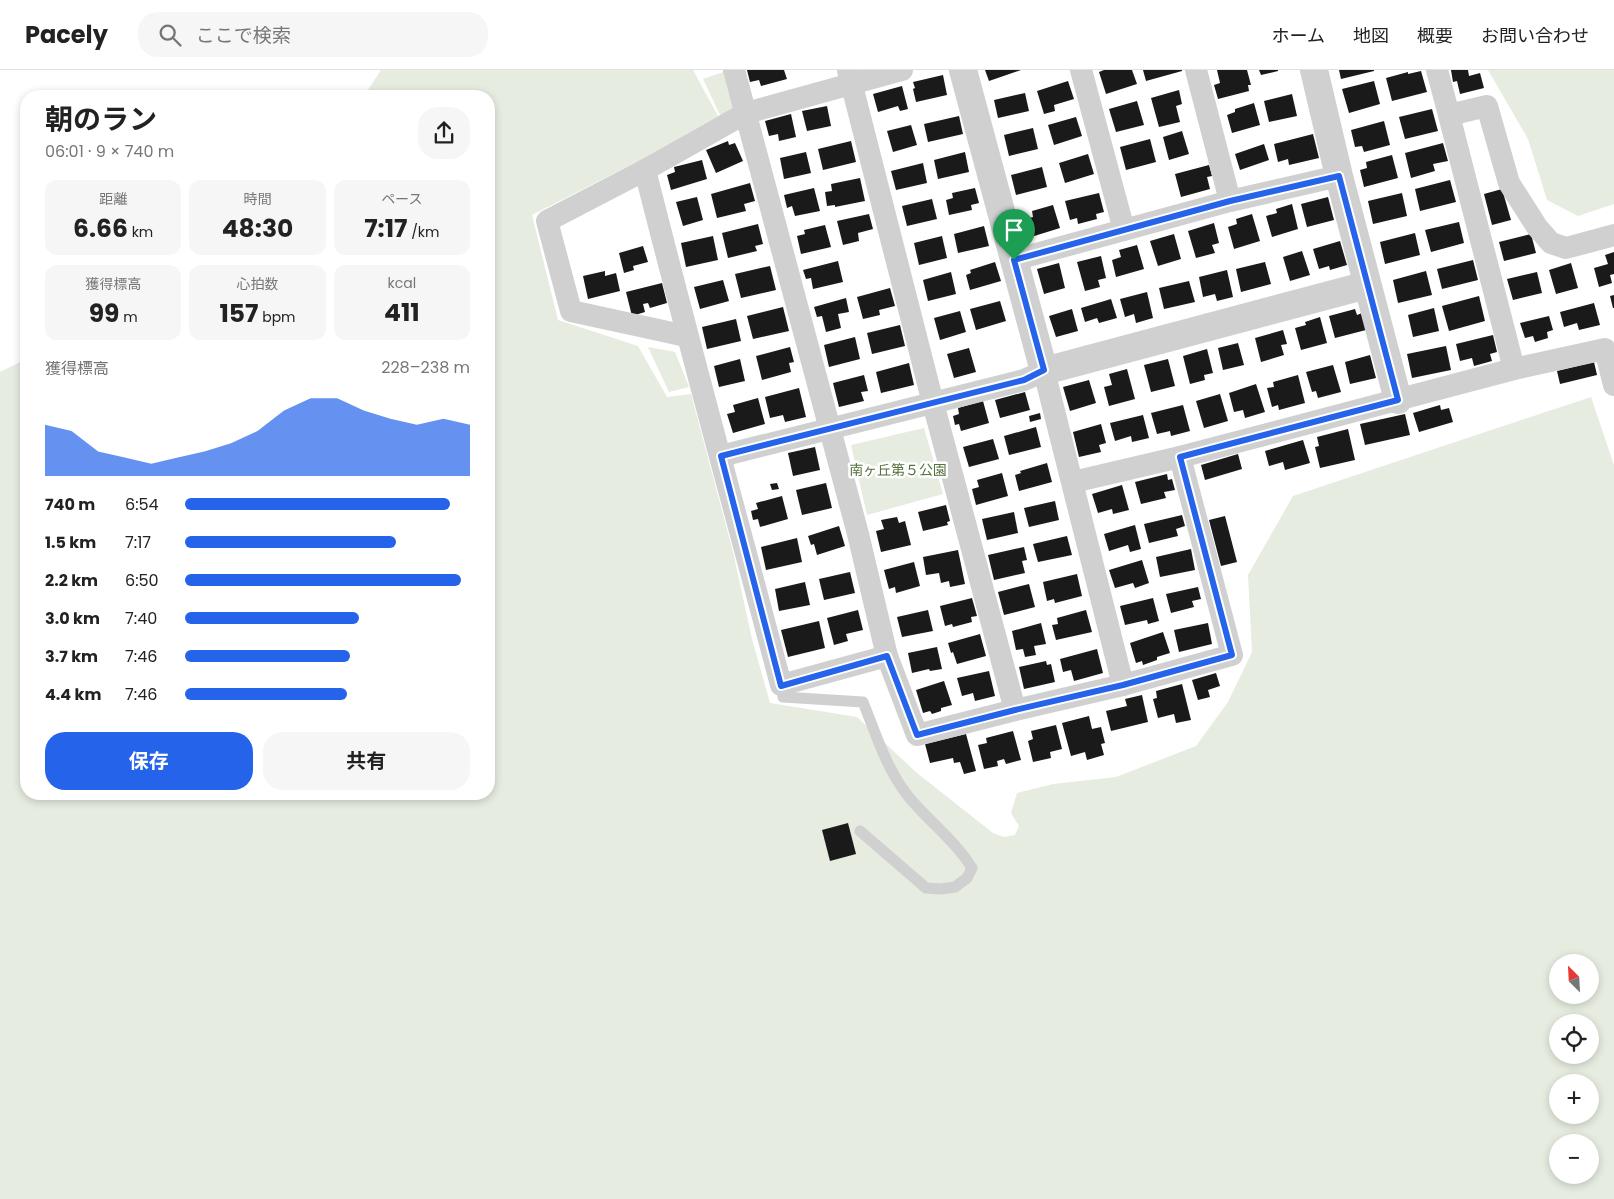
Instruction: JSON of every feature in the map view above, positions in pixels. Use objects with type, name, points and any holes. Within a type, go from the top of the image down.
[{"type":"street","points":[[734,70],[858,534],[887,656],[917,735],[1123,685],[1232,655],[1180,457]]},
{"type":"street","points":[[686,336],[571,311],[547,221],[746,113],[850,77],[902,70]]},
{"type":"street","points":[[963,70],[1044,370],[1123,685]]},
{"type":"street","points":[[1081,70],[1124,230]]},
{"type":"street","points":[[1196,70],[1230,201]]},
{"type":"street","points":[[1314,70],[1339,176],[1398,400]]},
{"type":"street","points":[[1437,70],[1514,370]]},
{"type":"street","points":[[850,77],[933,404],[1015,710]]},
{"type":"street","points":[[1450,115],[1487,106],[1509,183],[1537,227],[1550,243],[1566,248],[1614,235]]},
{"type":"street","points":[[644,170],[686,336],[721,456],[781,686],[887,656]]},
{"type":"street","points":[[1014,260],[1230,201],[1339,176]]},
{"type":"street","points":[[721,456],[1024,380],[1044,370],[1367,285]]},
{"type":"street","points":[[1073,482],[1180,457],[1514,370],[1605,349],[1614,386]]},
{"type":"lane","points":[[781,686],[783,697],[863,702],[891,773],[909,797],[963,853],[972,868],[967,878],[955,887],[941,889],[926,888],[860,832]]},
{"type":"green space","points":[[381,70],[693,70],[718,116],[646,157],[532,215],[558,320],[638,346],[667,397],[691,394],[733,552],[752,639],[770,703],[857,717],[917,773],[993,833],[1004,837],[1015,835],[1019,826],[1011,813],[1017,793],[1053,784],[1116,777],[1196,746],[1228,702],[1252,652],[1248,575],[1293,496],[1591,397],[1614,465],[1614,1199],[0,1199],[0,372],[20,362],[20,800],[495,800],[495,90],[368,90]]},
{"type":"green space","points":[[1488,70],[1614,70],[1614,204],[1578,216],[1547,200],[1528,139]]},
{"type":"green space","points":[[726,71],[737,108],[720,115],[703,79]]},
{"type":"green space","points":[[648,347],[675,352],[689,387],[669,392]]},
{"type":"green space","name":"南ヶ丘第５公園","points":[[924,428],[943,494],[867,515],[851,445]]},
{"type":"building","points":[[747,70],[784,70],[787,79],[761,86],[759,80],[750,82]]},
{"type":"building","points":[[985,70],[1021,70],[989,81]]},
{"type":"building","points":[[1104,70],[1132,70],[1137,84],[1106,94],[1099,72]]},
{"type":"building","points":[[1143,70],[1182,70],[1182,71],[1146,81]]},
{"type":"building","points":[[1217,70],[1247,70],[1251,85],[1248,85],[1249,91],[1218,99],[1214,85],[1220,83]]},
{"type":"building","points":[[1259,70],[1278,70],[1278,71],[1261,75]]},
{"type":"building","points":[[1339,70],[1374,70],[1374,71],[1341,79]]},
{"type":"building","points":[[1451,70],[1468,70],[1469,76],[1480,73],[1484,88],[1460,94],[1457,81],[1453,82]]},
{"type":"building","points":[[1421,71],[1427,92],[1392,101],[1386,78],[1408,72],[1408,74]]},
{"type":"building","points":[[943,75],[947,95],[916,102],[913,82]]},
{"type":"building","points":[[1068,81],[1074,99],[1054,105],[1055,111],[1044,114],[1037,91]]},
{"type":"building","points":[[1374,81],[1380,104],[1349,113],[1342,89]]},
{"type":"building","points":[[902,86],[908,109],[900,111],[898,106],[878,112],[873,94]]},
{"type":"building","points":[[1179,90],[1182,104],[1176,106],[1180,122],[1159,127],[1151,98]]},
{"type":"building","points":[[1025,93],[1029,111],[998,118],[994,100]]},
{"type":"building","points":[[1292,94],[1297,116],[1269,122],[1264,101]]},
{"type":"building","points":[[1137,101],[1144,125],[1116,132],[1109,109]]},
{"type":"building","points":[[1254,103],[1260,125],[1232,133],[1227,115],[1235,112],[1235,109]]},
{"type":"building","points":[[827,106],[831,126],[807,131],[802,111]]},
{"type":"building","points":[[1432,109],[1438,131],[1405,139],[1399,117]]},
{"type":"building","points":[[791,114],[796,137],[779,141],[778,134],[769,136],[765,121]]},
{"type":"building","points":[[959,116],[963,134],[928,142],[924,124]]},
{"type":"building","points":[[1076,117],[1082,136],[1054,145],[1048,125]]},
{"type":"building","points":[[1384,121],[1390,145],[1364,152],[1362,146],[1355,147],[1351,130]]},
{"type":"building","points":[[911,125],[917,145],[893,152],[887,131]]},
{"type":"building","points":[[1033,128],[1038,149],[1009,156],[1004,135]]},
{"type":"building","points":[[1182,131],[1189,154],[1169,160],[1163,137]]},
{"type":"building","points":[[1313,134],[1319,158],[1289,165],[1288,159],[1278,162],[1274,144]]},
{"type":"building","points":[[1150,139],[1156,162],[1126,170],[1120,147]]},
{"type":"building","points":[[728,141],[729,145],[735,143],[743,161],[716,173],[706,150]]},
{"type":"building","points":[[851,141],[856,162],[823,170],[818,149]]},
{"type":"building","points":[[1443,143],[1448,161],[1433,164],[1435,171],[1411,178],[1405,153]]},
{"type":"building","points":[[1264,144],[1269,160],[1240,170],[1235,154]]},
{"type":"building","points":[[806,152],[811,173],[784,179],[780,158]]},
{"type":"building","points":[[965,152],[969,172],[938,179],[934,160]]},
{"type":"building","points":[[1088,154],[1094,174],[1065,183],[1059,163]]},
{"type":"building","points":[[1392,155],[1398,178],[1364,187],[1360,170],[1367,168],[1366,162]]},
{"type":"building","points":[[702,160],[707,179],[671,190],[667,175],[675,172],[674,167]]},
{"type":"building","points":[[923,163],[927,183],[896,190],[891,171]]},
{"type":"building","points":[[1209,165],[1212,176],[1207,177],[1210,189],[1181,197],[1175,174]]},
{"type":"building","points":[[1042,167],[1047,187],[1016,195],[1011,175]]},
{"type":"building","points":[[860,178],[865,201],[835,207],[835,205],[827,206],[825,192],[832,191],[831,184]]},
{"type":"building","points":[[1450,180],[1456,202],[1420,211],[1415,189]]},
{"type":"building","points":[[750,183],[755,201],[744,204],[746,211],[717,218],[711,194]]},
{"type":"building","points":[[814,188],[820,211],[795,216],[792,206],[787,208],[784,195]]},
{"type":"building","points":[[975,188],[979,203],[971,205],[972,210],[949,215],[946,200],[953,198],[952,193]]},
{"type":"building","points":[[1502,189],[1511,220],[1492,225],[1484,194]]},
{"type":"building","points":[[1099,193],[1104,212],[1096,214],[1097,219],[1078,224],[1077,218],[1070,220],[1065,201]]},
{"type":"building","points":[[1402,193],[1407,216],[1373,224],[1368,201]]},
{"type":"building","points":[[697,197],[703,220],[683,226],[676,202]]},
{"type":"building","points":[[1328,197],[1334,220],[1307,227],[1301,204]]},
{"type":"building","points":[[932,199],[937,219],[907,226],[902,206]]},
{"type":"building","points":[[1292,204],[1298,229],[1272,237],[1266,216],[1277,213],[1276,209]]},
{"type":"building","points":[[1053,205],[1060,228],[1031,237],[1026,219],[1033,217],[1032,211]]},
{"type":"building","points":[[869,214],[873,229],[858,233],[859,241],[843,245],[837,221]]},
{"type":"building","points":[[1252,214],[1260,241],[1234,249],[1228,227],[1237,224],[1236,219]]},
{"type":"building","points":[[1459,222],[1464,243],[1431,252],[1425,230]]},
{"type":"building","points":[[1214,223],[1219,243],[1212,245],[1215,253],[1196,258],[1188,231]]},
{"type":"building","points":[[758,224],[763,244],[755,246],[757,251],[728,258],[722,233]]},
{"type":"building","points":[[825,225],[831,247],[801,254],[797,236],[805,234],[804,230]]},
{"type":"building","points":[[984,226],[989,246],[958,253],[954,234]]},
{"type":"building","points":[[1415,233],[1420,255],[1385,264],[1380,242]]},
{"type":"building","points":[[1174,234],[1181,259],[1158,266],[1150,241]]},
{"type":"building","points":[[1531,234],[1536,253],[1504,261],[1499,242]]},
{"type":"building","points":[[713,236],[718,260],[686,267],[681,243]]},
{"type":"building","points":[[942,236],[947,258],[919,265],[914,243]]},
{"type":"building","points":[[1340,241],[1347,265],[1330,270],[1329,266],[1319,269],[1313,249]]},
{"type":"building","points":[[1137,245],[1144,269],[1116,277],[1112,260],[1121,257],[1119,250]]},
{"type":"building","points":[[643,246],[648,262],[633,266],[634,270],[624,273],[619,253]]},
{"type":"building","points":[[1302,251],[1310,275],[1290,281],[1283,257]]},
{"type":"building","points":[[1614,252],[1614,274],[1610,275],[1612,283],[1599,287],[1594,268],[1608,264],[1605,255]]},
{"type":"building","points":[[1101,256],[1106,278],[1098,280],[1100,287],[1085,291],[1077,262]]},
{"type":"building","points":[[1473,260],[1478,280],[1442,289],[1437,269]]},
{"type":"building","points":[[838,261],[843,282],[813,289],[811,278],[806,279],[803,270]]},
{"type":"building","points":[[995,262],[1001,281],[970,290],[966,275],[971,273],[970,270]]},
{"type":"building","points":[[1265,262],[1271,284],[1241,292],[1236,269]]},
{"type":"building","points":[[1059,263],[1065,288],[1044,294],[1037,269]]},
{"type":"building","points":[[1571,263],[1578,288],[1556,294],[1549,270]]},
{"type":"building","points":[[770,266],[776,290],[741,298],[735,274]]},
{"type":"building","points":[[1227,270],[1233,297],[1217,301],[1215,294],[1203,297],[1199,277]]},
{"type":"building","points":[[605,271],[605,276],[616,273],[620,291],[588,299],[583,276]]},
{"type":"building","points":[[1426,271],[1432,295],[1398,303],[1393,280]]},
{"type":"building","points":[[951,272],[956,294],[928,301],[923,280]]},
{"type":"building","points":[[1537,272],[1542,293],[1513,300],[1507,279]]},
{"type":"building","points":[[723,280],[729,301],[700,309],[694,287]]},
{"type":"building","points":[[1189,281],[1195,302],[1164,309],[1159,288]]},
{"type":"building","points":[[662,283],[667,303],[650,308],[648,303],[643,304],[645,312],[632,316],[626,292]]},
{"type":"building","points":[[890,288],[895,306],[879,310],[880,315],[863,319],[857,297]]},
{"type":"building","points":[[1147,292],[1153,318],[1136,323],[1134,314],[1125,317],[1120,299]]},
{"type":"building","points":[[1614,295],[1614,308],[1613,308],[1610,296]]},
{"type":"building","points":[[1479,296],[1485,321],[1449,331],[1442,306]]},
{"type":"building","points":[[846,298],[849,312],[838,314],[841,328],[826,332],[822,316],[817,317],[814,307]]},
{"type":"building","points":[[1111,299],[1117,318],[1099,323],[1097,318],[1085,322],[1081,308]]},
{"type":"building","points":[[1000,301],[1006,321],[976,330],[970,309]]},
{"type":"building","points":[[1594,303],[1600,325],[1579,330],[1577,323],[1564,327],[1560,312]]},
{"type":"building","points":[[783,307],[789,331],[753,339],[747,316]]},
{"type":"building","points":[[1434,308],[1439,331],[1413,337],[1408,315]]},
{"type":"building","points":[[1072,309],[1078,331],[1056,337],[1049,316]]},
{"type":"building","points":[[1355,309],[1357,315],[1362,313],[1366,330],[1335,338],[1329,316]]},
{"type":"building","points":[[960,311],[966,332],[940,340],[934,318]]},
{"type":"building","points":[[1549,316],[1553,330],[1547,332],[1548,338],[1535,342],[1533,336],[1525,338],[1520,323]]},
{"type":"building","points":[[1320,317],[1327,343],[1301,350],[1295,328],[1306,325],[1305,322]]},
{"type":"building","points":[[736,319],[741,341],[707,349],[702,327]]},
{"type":"building","points":[[900,325],[905,346],[872,354],[867,333]]},
{"type":"building","points":[[1283,330],[1287,344],[1281,345],[1284,355],[1261,362],[1255,338]]},
{"type":"building","points":[[1493,335],[1497,352],[1490,354],[1492,361],[1474,366],[1472,358],[1460,361],[1456,344]]},
{"type":"building","points":[[855,337],[860,359],[829,367],[824,345]]},
{"type":"building","points":[[1238,343],[1244,365],[1223,370],[1218,348]]},
{"type":"building","points":[[1446,346],[1451,370],[1412,378],[1407,354]]},
{"type":"building","points":[[790,347],[794,362],[789,363],[791,372],[762,380],[756,356]]},
{"type":"building","points":[[969,348],[976,372],[954,378],[947,354]]},
{"type":"building","points":[[1207,349],[1213,373],[1204,375],[1205,380],[1190,384],[1183,356]]},
{"type":"building","points":[[1370,355],[1376,378],[1350,384],[1345,362]]},
{"type":"building","points":[[740,359],[745,381],[719,387],[714,366]]},
{"type":"building","points":[[1168,359],[1175,386],[1151,392],[1144,365]]},
{"type":"building","points":[[1594,362],[1597,375],[1560,384],[1557,371]]},
{"type":"building","points":[[909,363],[914,385],[881,393],[876,372]]},
{"type":"building","points":[[1333,365],[1341,392],[1318,398],[1316,391],[1312,392],[1306,372]]},
{"type":"building","points":[[1127,369],[1135,399],[1109,406],[1104,387],[1112,385],[1109,374]]},
{"type":"building","points":[[864,375],[868,391],[861,392],[864,401],[839,407],[833,383]]},
{"type":"building","points":[[1298,375],[1305,403],[1279,410],[1278,405],[1272,407],[1267,388],[1274,387],[1273,382]]},
{"type":"building","points":[[1089,380],[1096,403],[1070,411],[1063,387]]},
{"type":"building","points":[[1256,384],[1265,412],[1245,418],[1243,410],[1234,412],[1229,393]]},
{"type":"building","points":[[799,388],[806,417],[785,422],[783,415],[770,418],[765,397]]},
{"type":"building","points":[[1025,392],[1030,410],[1000,418],[995,400]]},
{"type":"building","points":[[1220,394],[1228,421],[1204,428],[1196,401]]},
{"type":"building","points":[[758,398],[765,424],[733,433],[727,414],[735,412],[733,405]]},
{"type":"building","points":[[983,401],[989,423],[961,431],[959,424],[955,425],[953,416],[959,414],[958,408]]},
{"type":"building","points":[[1183,405],[1190,431],[1171,436],[1170,431],[1157,434],[1151,413]]},
{"type":"building","points":[[1440,405],[1441,410],[1449,408],[1453,422],[1419,432],[1413,413]]},
{"type":"building","points":[[1040,413],[1041,419],[1030,422],[1029,416]]},
{"type":"building","points":[[1405,414],[1410,435],[1365,445],[1360,424]]},
{"type":"building","points":[[1143,415],[1149,438],[1132,442],[1131,436],[1115,441],[1110,423]]},
{"type":"building","points":[[1101,424],[1106,443],[1099,445],[1101,452],[1079,457],[1073,432]]},
{"type":"building","points":[[1036,427],[1041,447],[1009,455],[1004,436]]},
{"type":"building","points":[[1348,429],[1355,460],[1320,468],[1315,447],[1319,446],[1317,437]]},
{"type":"building","points":[[993,439],[999,459],[969,467],[963,447]]},
{"type":"building","points":[[1303,440],[1310,463],[1285,470],[1283,462],[1269,466],[1265,451]]},
{"type":"building","points":[[815,447],[820,470],[793,476],[788,453]]},
{"type":"building","points":[[1238,454],[1242,469],[1205,480],[1201,465]]},
{"type":"building","points":[[1047,463],[1052,482],[1019,491],[1015,475],[1021,473],[1020,471]]},
{"type":"building","points":[[1002,473],[1008,496],[976,505],[972,489],[979,487],[977,480]]},
{"type":"building","points":[[1167,474],[1168,480],[1172,479],[1175,490],[1164,492],[1166,498],[1141,504],[1135,482]]},
{"type":"building","points":[[777,483],[779,489],[772,490],[770,484]]},
{"type":"building","points":[[826,483],[832,508],[802,515],[796,490]]},
{"type":"building","points":[[1122,485],[1129,510],[1113,514],[1112,509],[1098,513],[1092,494]]},
{"type":"building","points":[[782,496],[788,519],[760,527],[758,519],[753,520],[751,511],[758,509],[756,503]]},
{"type":"building","points":[[1055,501],[1059,520],[1029,527],[1024,508]]},
{"type":"building","points":[[946,505],[950,521],[947,522],[948,525],[923,531],[918,512]]},
{"type":"building","points":[[1014,512],[1018,533],[987,540],[982,519]]},
{"type":"building","points":[[1182,515],[1185,526],[1176,529],[1178,536],[1149,543],[1144,524]]},
{"type":"building","points":[[1225,516],[1237,562],[1221,566],[1209,520]]},
{"type":"building","points":[[897,517],[899,523],[905,521],[911,545],[881,552],[876,531],[884,529],[881,520]]},
{"type":"building","points":[[1135,525],[1141,549],[1130,552],[1128,545],[1109,551],[1104,534]]},
{"type":"building","points":[[839,526],[845,546],[817,555],[814,544],[811,545],[808,536]]},
{"type":"building","points":[[1067,536],[1072,555],[1038,562],[1033,544]]},
{"type":"building","points":[[797,538],[802,562],[766,570],[761,547]]},
{"type":"building","points":[[1024,547],[1027,560],[1022,561],[1025,573],[994,580],[988,555]]},
{"type":"building","points":[[1191,549],[1195,570],[1160,577],[1156,557]]},
{"type":"building","points":[[958,550],[965,584],[950,587],[949,581],[941,583],[939,573],[926,575],[923,557]]},
{"type":"building","points":[[1142,560],[1149,583],[1135,588],[1133,583],[1115,588],[1109,570]]},
{"type":"building","points":[[914,562],[920,586],[896,593],[895,587],[889,589],[884,570]]},
{"type":"building","points":[[850,572],[855,593],[824,600],[819,579]]},
{"type":"building","points":[[1077,574],[1082,596],[1055,603],[1054,599],[1047,601],[1043,582]]},
{"type":"building","points":[[805,582],[810,605],[779,611],[775,589]]},
{"type":"building","points":[[1029,584],[1035,607],[1004,615],[998,592]]},
{"type":"building","points":[[1198,587],[1201,599],[1192,601],[1194,607],[1171,613],[1166,594]]},
{"type":"building","points":[[972,598],[977,616],[971,617],[972,622],[953,627],[952,624],[945,626],[940,606]]},
{"type":"building","points":[[1153,598],[1159,621],[1148,624],[1147,620],[1125,625],[1120,606]]},
{"type":"building","points":[[858,610],[863,630],[846,634],[848,641],[834,645],[827,618]]},
{"type":"building","points":[[928,610],[933,631],[902,637],[897,617]]},
{"type":"building","points":[[1086,610],[1092,632],[1056,640],[1052,625],[1058,624],[1057,618]]},
{"type":"building","points":[[819,621],[825,648],[788,657],[781,630]]},
{"type":"building","points":[[1041,623],[1046,644],[1034,646],[1036,655],[1025,657],[1023,649],[1016,650],[1012,631]]},
{"type":"building","points":[[1208,623],[1212,644],[1179,652],[1174,630]]},
{"type":"building","points":[[1163,632],[1170,653],[1157,657],[1157,660],[1143,665],[1142,661],[1136,663],[1130,643]]},
{"type":"building","points":[[980,634],[986,656],[957,664],[948,643]]},
{"type":"building","points":[[937,647],[942,669],[930,671],[929,669],[912,673],[908,653]]},
{"type":"building","points":[[1097,649],[1103,673],[1074,681],[1071,670],[1063,672],[1060,659]]},
{"type":"building","points":[[1046,661],[1047,665],[1051,664],[1055,682],[1024,689],[1019,667]]},
{"type":"building","points":[[989,671],[995,696],[975,701],[973,693],[962,696],[957,678]]},
{"type":"building","points":[[1216,673],[1220,686],[1208,690],[1210,697],[1198,700],[1192,680]]},
{"type":"building","points":[[944,681],[952,705],[941,708],[941,711],[932,714],[930,711],[923,713],[916,690]]},
{"type":"building","points":[[1182,684],[1191,720],[1176,723],[1174,714],[1158,718],[1153,699],[1157,698],[1156,691]]},
{"type":"building","points":[[1142,695],[1148,722],[1111,731],[1106,711],[1127,706],[1125,699]]},
{"type":"building","points":[[1089,716],[1092,729],[1101,727],[1105,743],[1101,744],[1104,755],[1087,760],[1085,752],[1071,756],[1062,723]]},
{"type":"building","points":[[1056,725],[1062,749],[1050,752],[1051,758],[1033,762],[1028,741],[1033,739],[1031,731]]},
{"type":"building","points":[[1013,731],[1021,760],[1006,764],[1004,759],[997,761],[998,766],[984,769],[978,745],[987,743],[986,738]]},
{"type":"building","points":[[966,734],[976,771],[964,774],[960,762],[954,763],[953,758],[930,763],[925,744]]},
{"type":"building","points":[[848,823],[856,854],[830,861],[822,830]]},
{"type":"route","points":[[1339,176],[1398,400],[1180,457],[1232,655],[1123,685],[917,735],[887,656],[781,686],[721,456],[1024,380],[1044,370],[1014,260],[1230,201],[1339,176]]}]
